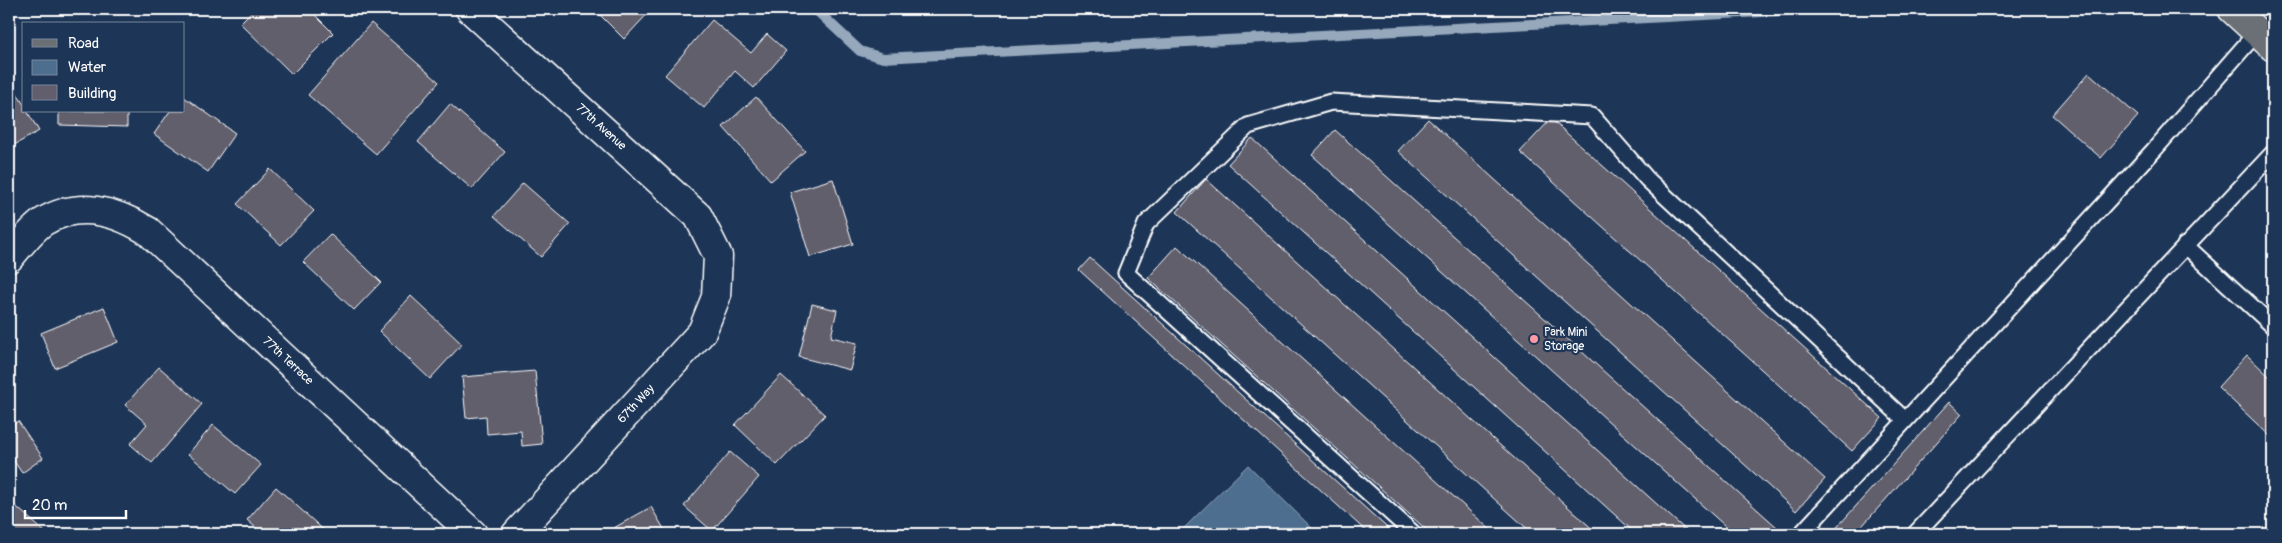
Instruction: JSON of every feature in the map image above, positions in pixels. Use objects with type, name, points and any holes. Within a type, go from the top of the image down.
[{"type":"main road","points":[[2232,9],[2265,40]]},
{"type":"street","name":"77th Avenue","points":[[470,9],[698,216],[718,256]]},
{"type":"street","name":"77th Terrace","points":[[9,258],[44,222],[72,212],[92,209],[110,212],[129,219],[148,231],[472,534]]},
{"type":"street","name":"67th Way","points":[[516,534],[702,332],[716,297],[718,256]]},
{"type":"lane","points":[[1801,534],[2154,150],[2265,40]]},
{"type":"lane","points":[[1414,534],[1126,273],[1146,224],[1248,126],[1331,102],[1592,116],[1648,179],[1905,420]]},
{"type":"lane","points":[[1916,534],[2273,153]]},
{"type":"lane","points":[[2185,246],[2273,326]]},
{"type":"water","points":[[1248,465],[1318,534],[1178,534]]},
{"type":"building","points":[[254,9],[309,9],[333,33],[292,74],[240,23]]},
{"type":"building","points":[[599,9],[652,9],[624,39],[596,11]]},
{"type":"building","points":[[712,20],[751,53],[767,34],[786,51],[754,88],[735,71],[704,108],[665,75]]},
{"type":"building","points":[[371,23],[439,82],[376,154],[308,95]]},
{"type":"building","points":[[2089,73],[2138,116],[2101,158],[2052,115]]},
{"type":"building","points":[[9,80],[22,102],[22,112],[28,112],[39,131],[9,148]]},
{"type":"building","points":[[756,97],[805,151],[771,181],[723,127]]},
{"type":"building","points":[[185,98],[235,133],[208,172],[154,134],[169,112],[185,112]]},
{"type":"building","points":[[450,104],[505,152],[472,189],[418,142]]},
{"type":"building","points":[[59,112],[127,112],[127,127],[59,125]]},
{"type":"building","points":[[1428,119],[1825,479],[1796,511],[1398,151]]},
{"type":"building","points":[[1551,119],[1882,418],[1852,451],[1520,152]]},
{"type":"building","points":[[1335,130],[1778,528],[1773,534],[1734,534],[1312,155]]},
{"type":"building","points":[[1252,138],[1690,534],[1636,534],[1228,164]]},
{"type":"building","points":[[270,169],[314,211],[281,245],[237,204]]},
{"type":"building","points":[[833,179],[853,244],[810,257],[790,192]]},
{"type":"building","points":[[1206,179],[1598,534],[1533,534],[1177,212]]},
{"type":"building","points":[[523,183],[570,224],[541,257],[494,216]]},
{"type":"building","points":[[330,234],[381,282],[354,310],[303,262]]},
{"type":"building","points":[[1177,246],[1495,534],[1431,534],[1148,278]]},
{"type":"building","points":[[1090,258],[1394,534],[1369,534],[1079,270]]},
{"type":"building","points":[[411,296],[462,344],[430,379],[379,331]]},
{"type":"building","points":[[812,304],[837,310],[831,337],[857,343],[850,370],[799,357]]},
{"type":"building","points":[[104,307],[118,342],[55,368],[41,333]]},
{"type":"building","points":[[2247,355],[2273,380],[2273,439],[2218,387]]},
{"type":"building","points":[[159,367],[202,404],[152,463],[130,444],[147,424],[125,405]]},
{"type":"building","points":[[535,371],[542,444],[522,446],[521,431],[487,434],[486,416],[466,418],[462,377]]},
{"type":"building","points":[[781,375],[825,415],[777,465],[735,425]]},
{"type":"building","points":[[1949,402],[1962,414],[1855,534],[1831,534]]},
{"type":"building","points":[[18,421],[43,458],[22,473],[9,454],[9,427]]},
{"type":"building","points":[[213,425],[261,465],[235,494],[188,454]]},
{"type":"building","points":[[730,452],[759,477],[712,531],[684,506]]},
{"type":"building","points":[[276,487],[328,534],[263,534],[247,520]]},
{"type":"building","points":[[10,501],[47,534],[9,534]]},
{"type":"building","points":[[651,507],[667,534],[615,534],[612,529]]},
{"type":"waterway","points":[[815,9],[860,51],[883,58],[1817,9]]},
{"type":"place","name":"Park Mini Storage","points":[[1534,339]]}]
